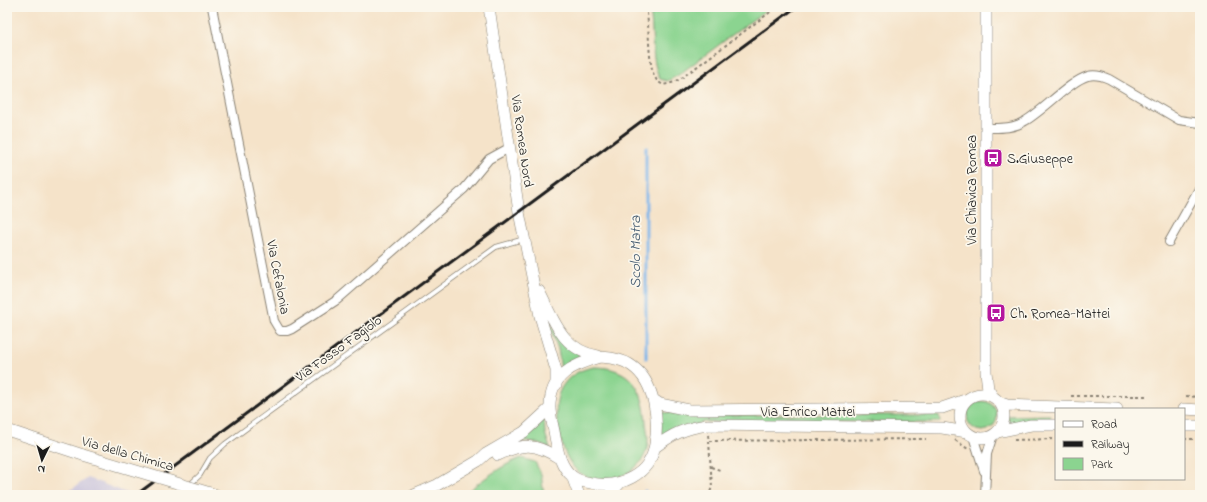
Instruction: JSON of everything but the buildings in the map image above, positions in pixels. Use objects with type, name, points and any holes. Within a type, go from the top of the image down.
[{"type":"main road","name":"Via Romea Nord","points":[[489,7],[509,148],[524,238],[540,316],[556,370],[556,385]]},
{"type":"main road","name":"Via Chiavica Romea","points":[[986,7],[986,372],[988,388],[997,400]]},
{"type":"main road","name":"Via Romea Nord","points":[[533,278],[567,342],[588,355],[600,357]]},
{"type":"main road","points":[[559,458],[550,408],[551,395],[562,375],[578,363],[600,357],[619,360],[632,366],[642,376],[654,400],[656,436],[654,448],[649,461],[633,478],[621,482],[601,485],[586,482],[572,476]]},
{"type":"main road","name":"Via Chiavica Romea","points":[[970,397],[981,386],[986,372]]},
{"type":"main road","points":[[1055,425],[1031,424],[986,438],[970,434],[960,421],[960,415],[961,409],[970,397],[980,394],[1007,405],[1090,408]]},
{"type":"main road","name":"Via Enrico Mattei","points":[[654,400],[660,404],[689,410],[942,408],[970,397]]},
{"type":"main road","points":[[995,434],[1004,422],[1004,415],[997,400]]},
{"type":"main road","points":[[414,495],[437,485],[524,432],[550,408]]},
{"type":"main road","points":[[1185,409],[1200,410]]},
{"type":"main road","name":"Via Enrico Mattei","points":[[654,448],[669,436],[691,427],[708,425],[942,428],[970,434]]},
{"type":"main road","points":[[1185,426],[1200,426]]},
{"type":"main road","name":"Via della Chimica","points":[[7,430],[83,455],[217,495]]},
{"type":"main road","points":[[478,461],[492,458],[519,446],[549,451],[559,458],[572,476],[579,495]]},
{"type":"main road","points":[[609,495],[621,482]]},
{"type":"street","name":"Via Cefalonia","points":[[212,7],[274,321],[280,331],[292,329],[336,300],[464,189],[488,159],[509,148]]},
{"type":"street","points":[[986,128],[1009,127],[1025,121],[1086,76],[1094,75],[1109,79],[1179,120],[1200,123]]},
{"type":"street","points":[[1169,242],[1200,187]]},
{"type":"street","points":[[970,434],[979,454],[985,474]]},
{"type":"street","points":[[985,495],[985,474],[989,446],[995,434]]},
{"type":"lane","name":"Via Fosso Fagiolo","points":[[179,495],[200,475],[210,458],[225,444],[496,247],[524,238]]},
{"type":"path","points":[[646,7],[649,18],[652,70],[656,80],[664,85],[675,82],[683,77],[777,7]]},
{"type":"path","points":[[1069,396],[1148,396]]},
{"type":"path","points":[[1186,396],[1200,396]]},
{"type":"path","points":[[708,425],[712,487],[709,495]]},
{"type":"path","points":[[952,438],[968,449],[972,456],[979,454]]},
{"type":"path","points":[[709,441],[928,439]]},
{"type":"path","points":[[1011,440],[1055,439]]},
{"type":"path","points":[[1185,439],[1200,439]]},
{"type":"path","points":[[711,467],[720,470]]},
{"type":"shaded area","points":[[88,478],[132,495],[63,495]]},
{"type":"green space","points":[[649,7],[770,7],[677,76],[667,81],[660,79],[654,62],[652,25]]},
{"type":"green space","points":[[542,306],[561,343],[582,356],[561,370],[558,349]]},
{"type":"green space","points":[[594,367],[607,368],[617,371],[633,382],[638,390],[645,411],[648,442],[645,455],[642,461],[632,470],[614,478],[595,479],[578,472],[567,457],[563,448],[557,423],[557,400],[564,384],[577,372]]},
{"type":"green space","points":[[982,401],[993,405],[997,416],[993,427],[982,431],[971,427],[967,416],[971,405]]},
{"type":"green space","points":[[659,412],[698,415],[939,415],[940,422],[704,422],[662,440]]},
{"type":"green space","points":[[1050,415],[1050,420],[1007,426],[1008,416]]},
{"type":"green space","points":[[544,418],[545,433],[550,448],[530,441],[518,441],[535,429]]},
{"type":"green space","points":[[521,458],[535,462],[541,474],[544,495],[463,495],[498,470]]},
{"type":"waterway","name":"Scolo Matra","points":[[646,147],[646,358]]},
{"type":"railway","points":[[136,495],[796,7]]},
{"type":"place","name":"S.Giuseppe","points":[[993,158]]},
{"type":"place","name":"Ch. Romea-Mattei","points":[[996,313]]}]
